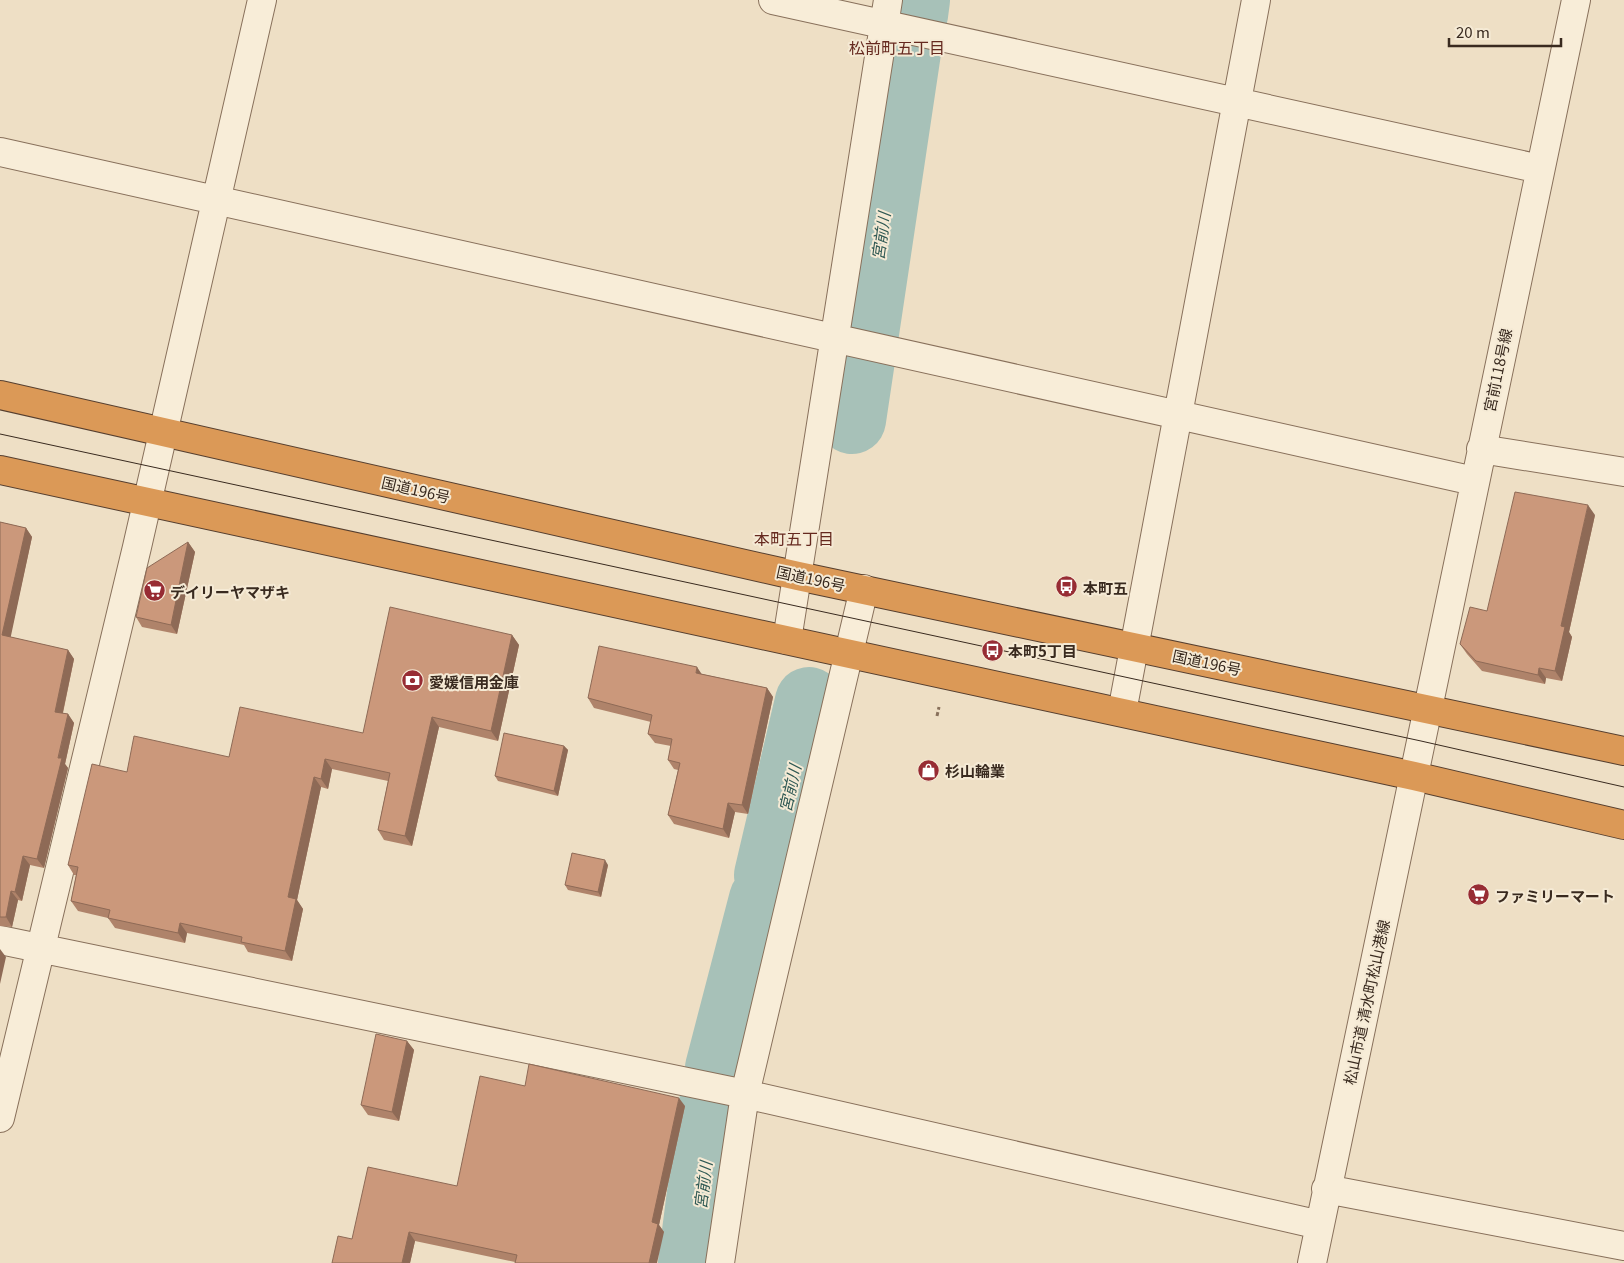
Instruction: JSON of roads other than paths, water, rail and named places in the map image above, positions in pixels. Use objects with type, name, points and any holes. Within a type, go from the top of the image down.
[{"type":"highway","name":"国道196号","points":[[0,395],[798,576],[1624,751]]},
{"type":"highway","points":[[0,470],[1122,712],[1414,776],[1624,825]]},
{"type":"street","points":[[0,1118],[42,949],[147,502],[262,0]]},
{"type":"street","points":[[773,0],[886,12],[1236,102],[1540,169]]},
{"type":"street","points":[[1122,712],[1136,647],[1256,0]]},
{"type":"street","name":"宮前118号線","points":[[1421,741],[1576,0]]},
{"type":"street","points":[[786,640],[836,339],[886,12]]},
{"type":"street","points":[[0,152],[1474,481]]},
{"type":"street","points":[[1481,449],[1624,472]]},
{"type":"street","points":[[720,1263],[745,1094],[864,589]]},
{"type":"street","name":"松山市道 清水町松山港線","points":[[1312,1263],[1421,741]]},
{"type":"street","points":[[0,940],[745,1094],[1320,1225]]},
{"type":"street","points":[[1326,1189],[1624,1246]]},
{"type":"waterway","name":"宮前川","points":[[914,15],[916,0]]},
{"type":"waterway","name":"宮前川","points":[[852,420],[907,52]]},
{"type":"waterway","name":"宮前川","points":[[768,875],[809,701]]},
{"type":"waterway","name":"宮前川","points":[[719,1068],[763,899]]},
{"type":"waterway","name":"宮前川","points":[[692,1263],[712,1107]]},
{"type":"tram line","points":[[0,434],[1421,741],[1624,787]]},
{"type":"place","name":"本町五","points":[[1067,587]]},
{"type":"place","name":"デイリーヤマザキ","points":[[154,591]]},
{"type":"place","name":"本町5丁目","points":[[992,650]]},
{"type":"place","name":"愛媛信用金庫","points":[[413,681]]},
{"type":"place","name":"杉山輪業","points":[[929,770]]},
{"type":"place","name":"ファミリーマート","points":[[1479,895]]},
{"type":"district","name":"松前町五丁目","points":[[897,47]]},
{"type":"district","name":"本町五丁目","points":[[794,538]]}]
